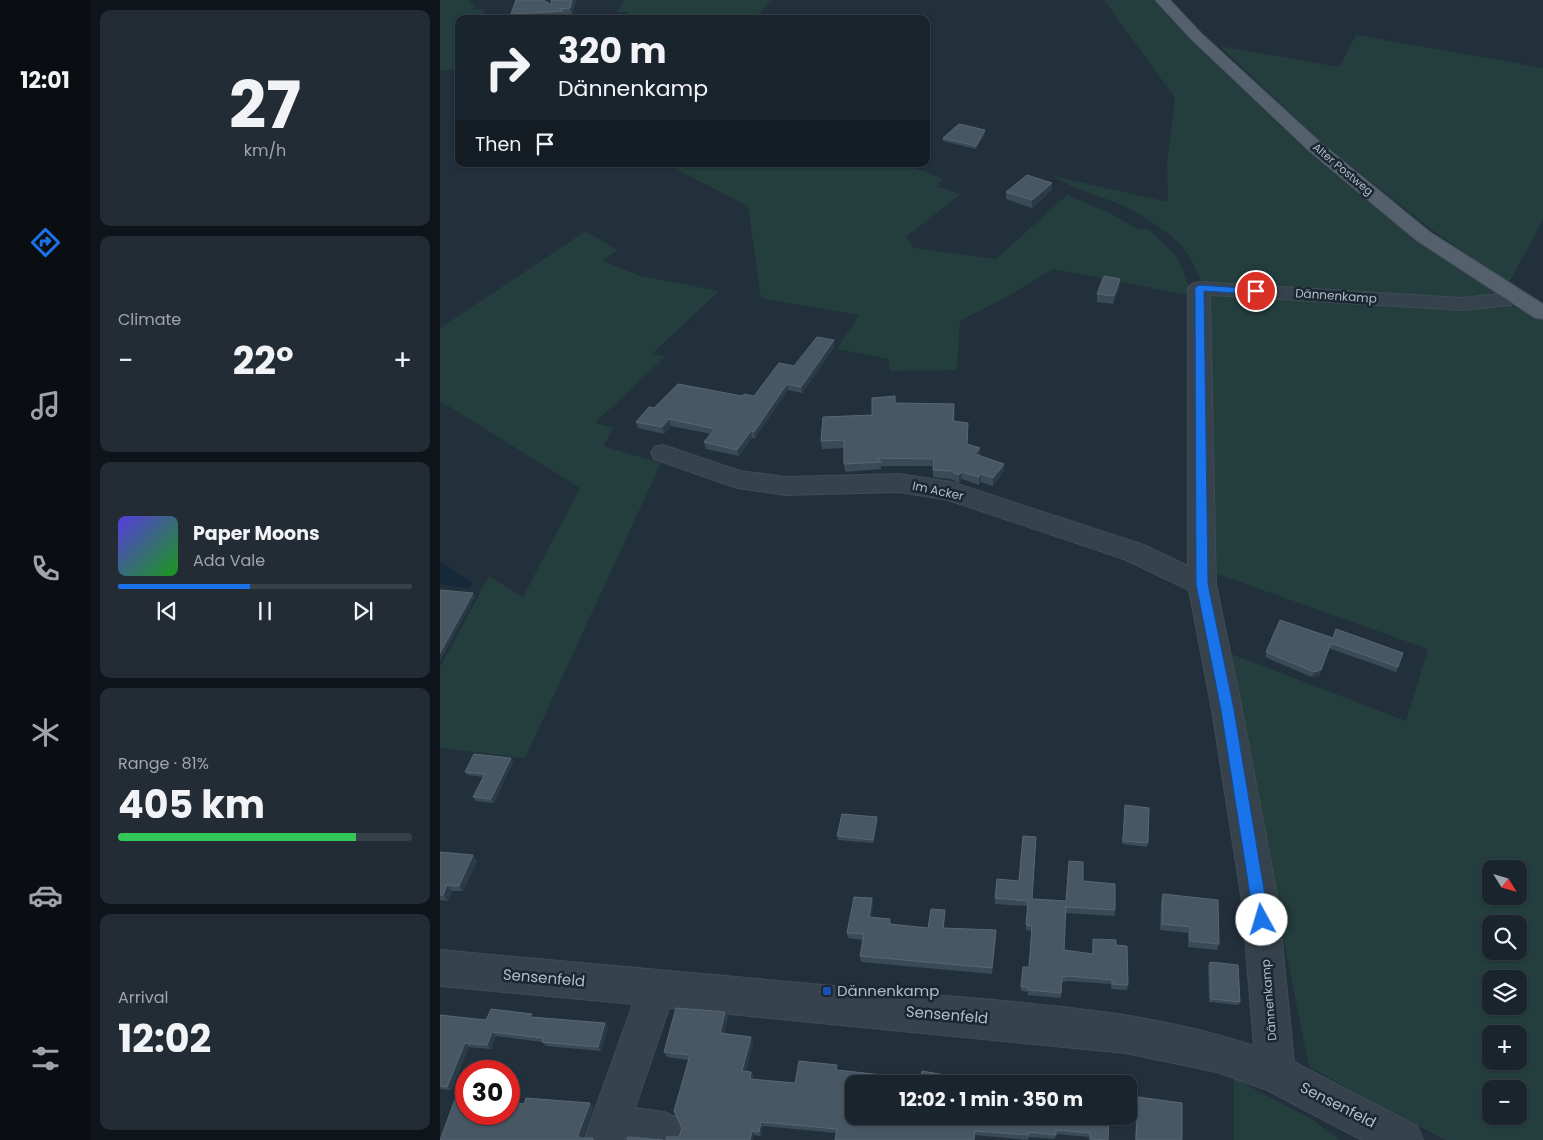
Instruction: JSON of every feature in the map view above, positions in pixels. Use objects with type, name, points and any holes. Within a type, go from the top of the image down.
[{"type":"main road","name":"Alter Postweg","points":[[1162,0],[1196,36],[1314,146],[1423,236],[1543,313]]},
{"type":"street","name":"Dännenkamp","points":[[1276,1073],[1260,901],[1227,710],[1202,584],[1199,288],[1463,304],[1503,300],[1513,294]]},
{"type":"street","name":"Im Acker","points":[[663,453],[737,479],[786,486],[899,483],[951,492],[1134,552],[1202,584]]},
{"type":"street","name":"Sensenfeld","points":[[440,968],[988,1018],[1125,1034],[1217,1053],[1276,1073],[1403,1140]]},
{"type":"street","points":[[657,988],[606,1132],[664,1132],[661,1140]]},
{"type":"green space","points":[[440,0],[468,0],[474,6],[473,10],[484,9],[483,15],[455,15],[455,69],[440,71]]},
{"type":"green space","points":[[625,0],[771,0],[758,15],[626,15],[628,12],[616,12]]},
{"type":"green space","points":[[1104,0],[1153,0],[1188,38],[1301,145],[1402,229],[1493,292],[1481,301],[1206,284],[1200,278],[1184,249],[1161,228],[1126,207],[1076,188],[1052,176],[1168,202],[1167,164],[1175,98]]},
{"type":"green space","points":[[1356,35],[1543,68],[1543,220],[1509,283],[1432,230],[1320,141],[1220,46],[1339,67]]},
{"type":"green space","points":[[672,167],[912,167],[944,179],[936,186],[961,194],[906,237],[914,248],[996,259],[1067,195],[1112,214],[1137,229],[1149,230],[1177,256],[1193,296],[1053,269],[1003,299],[960,321],[957,370],[890,371],[888,359],[837,349],[859,315],[761,298],[748,206]]},
{"type":"green space","points":[[586,231],[617,250],[603,261],[640,276],[719,291],[653,353],[665,357],[595,423],[614,428],[603,446],[661,463],[525,758],[440,748],[440,667],[489,576],[523,597],[580,488],[440,401],[440,328]]},
{"type":"green space","points":[[1208,292],[1465,307],[1509,305],[1523,309],[1543,321],[1543,1140],[1445,1140],[1309,1067],[1226,652],[1406,721],[1428,649],[1217,574]]},
{"type":"green space","points":[[1234,1078],[1313,1120],[1340,1140],[1234,1140]]},
{"type":"water","points":[[440,562],[472,582],[471,586],[467,588],[440,584]]},
{"type":"building","points":[[516,0],[543,0],[552,5],[551,0],[572,0],[570,8],[559,9],[563,11],[511,14]]},
{"type":"building","points":[[959,124],[985,130],[976,146],[943,138]]},
{"type":"building","points":[[1027,175],[1052,183],[1032,200],[1006,192]]},
{"type":"building","points":[[1104,276],[1120,279],[1114,296],[1097,294]]},
{"type":"building","points":[[817,337],[834,340],[801,387],[787,384],[754,432],[751,431],[737,450],[704,442],[715,429],[669,419],[662,427],[636,422],[649,407],[654,408],[678,384],[742,396],[744,394],[754,396],[779,363],[794,366]]},
{"type":"building","points":[[895,396],[895,403],[954,404],[953,421],[968,423],[967,444],[980,448],[975,454],[1004,464],[993,478],[981,474],[979,477],[962,472],[959,475],[951,471],[933,470],[934,459],[877,458],[881,462],[844,464],[844,440],[821,441],[823,417],[872,415],[872,398]]},
{"type":"building","points":[[440,590],[473,593],[440,653]]},
{"type":"building","points":[[1280,620],[1333,638],[1336,629],[1403,653],[1398,667],[1331,643],[1321,670],[1314,672],[1266,652]]},
{"type":"building","points":[[474,754],[511,758],[491,799],[473,797],[485,774],[465,772]]},
{"type":"building","points":[[1125,805],[1149,808],[1148,843],[1123,841]]},
{"type":"building","points":[[842,814],[877,817],[873,840],[837,836]]},
{"type":"building","points":[[1023,836],[1036,837],[1032,899],[1066,901],[1069,861],[1083,862],[1083,881],[1115,884],[1115,910],[1066,907],[1066,905],[1064,950],[1093,954],[1093,939],[1116,940],[1116,945],[1127,946],[1128,985],[1112,984],[1112,980],[1068,976],[1062,977],[1061,993],[1028,990],[1028,987],[1021,987],[1023,967],[1029,967],[1032,926],[1026,925],[1028,901],[995,898],[997,879],[1019,881]]},
{"type":"building","points":[[440,852],[473,855],[459,886],[447,885],[443,895],[440,895]]},
{"type":"building","points":[[1163,894],[1218,900],[1219,944],[1190,941],[1190,927],[1162,924]]},
{"type":"building","points":[[854,897],[872,898],[869,917],[890,919],[889,924],[928,928],[931,909],[945,910],[943,928],[996,930],[992,968],[860,956],[864,934],[847,933]]},
{"type":"building","points":[[1210,962],[1238,965],[1240,1002],[1211,999]]},
{"type":"building","points":[[676,1008],[725,1012],[720,1033],[751,1037],[742,1071],[751,1072],[750,1079],[795,1083],[799,1061],[837,1065],[836,1070],[883,1075],[845,1075],[845,1125],[1109,1125],[1108,1140],[1090,1139],[1090,1133],[1056,1130],[1056,1135],[1029,1132],[1029,1135],[975,1131],[974,1140],[835,1140],[837,1129],[761,1122],[759,1132],[752,1131],[750,1140],[666,1140],[667,1137],[679,1137],[682,1128],[674,1111],[690,1055],[664,1052]]},
{"type":"building","points":[[491,1009],[532,1014],[530,1017],[605,1023],[598,1047],[542,1042],[543,1038],[492,1032],[487,1045],[465,1043],[458,1060],[455,1060],[455,1067],[447,1087],[440,1086],[440,1015],[486,1020]]},
{"type":"building","points":[[922,1071],[944,1075],[921,1075]]},
{"type":"building","points":[[1138,1097],[1182,1103],[1182,1140],[1136,1140]]},
{"type":"building","points":[[526,1098],[590,1103],[578,1135],[580,1138],[593,1138],[593,1140],[440,1140],[455,1100],[455,1125],[520,1125],[520,1103],[524,1104]]},
{"type":"building","points":[[628,1137],[663,1140],[627,1140]]},
{"type":"place","name":"Dännenkamp","points":[[827,991]]},
{"type":"route","points":[[1256,291],[1199,288],[1202,584],[1227,710],[1262,920]]}]
